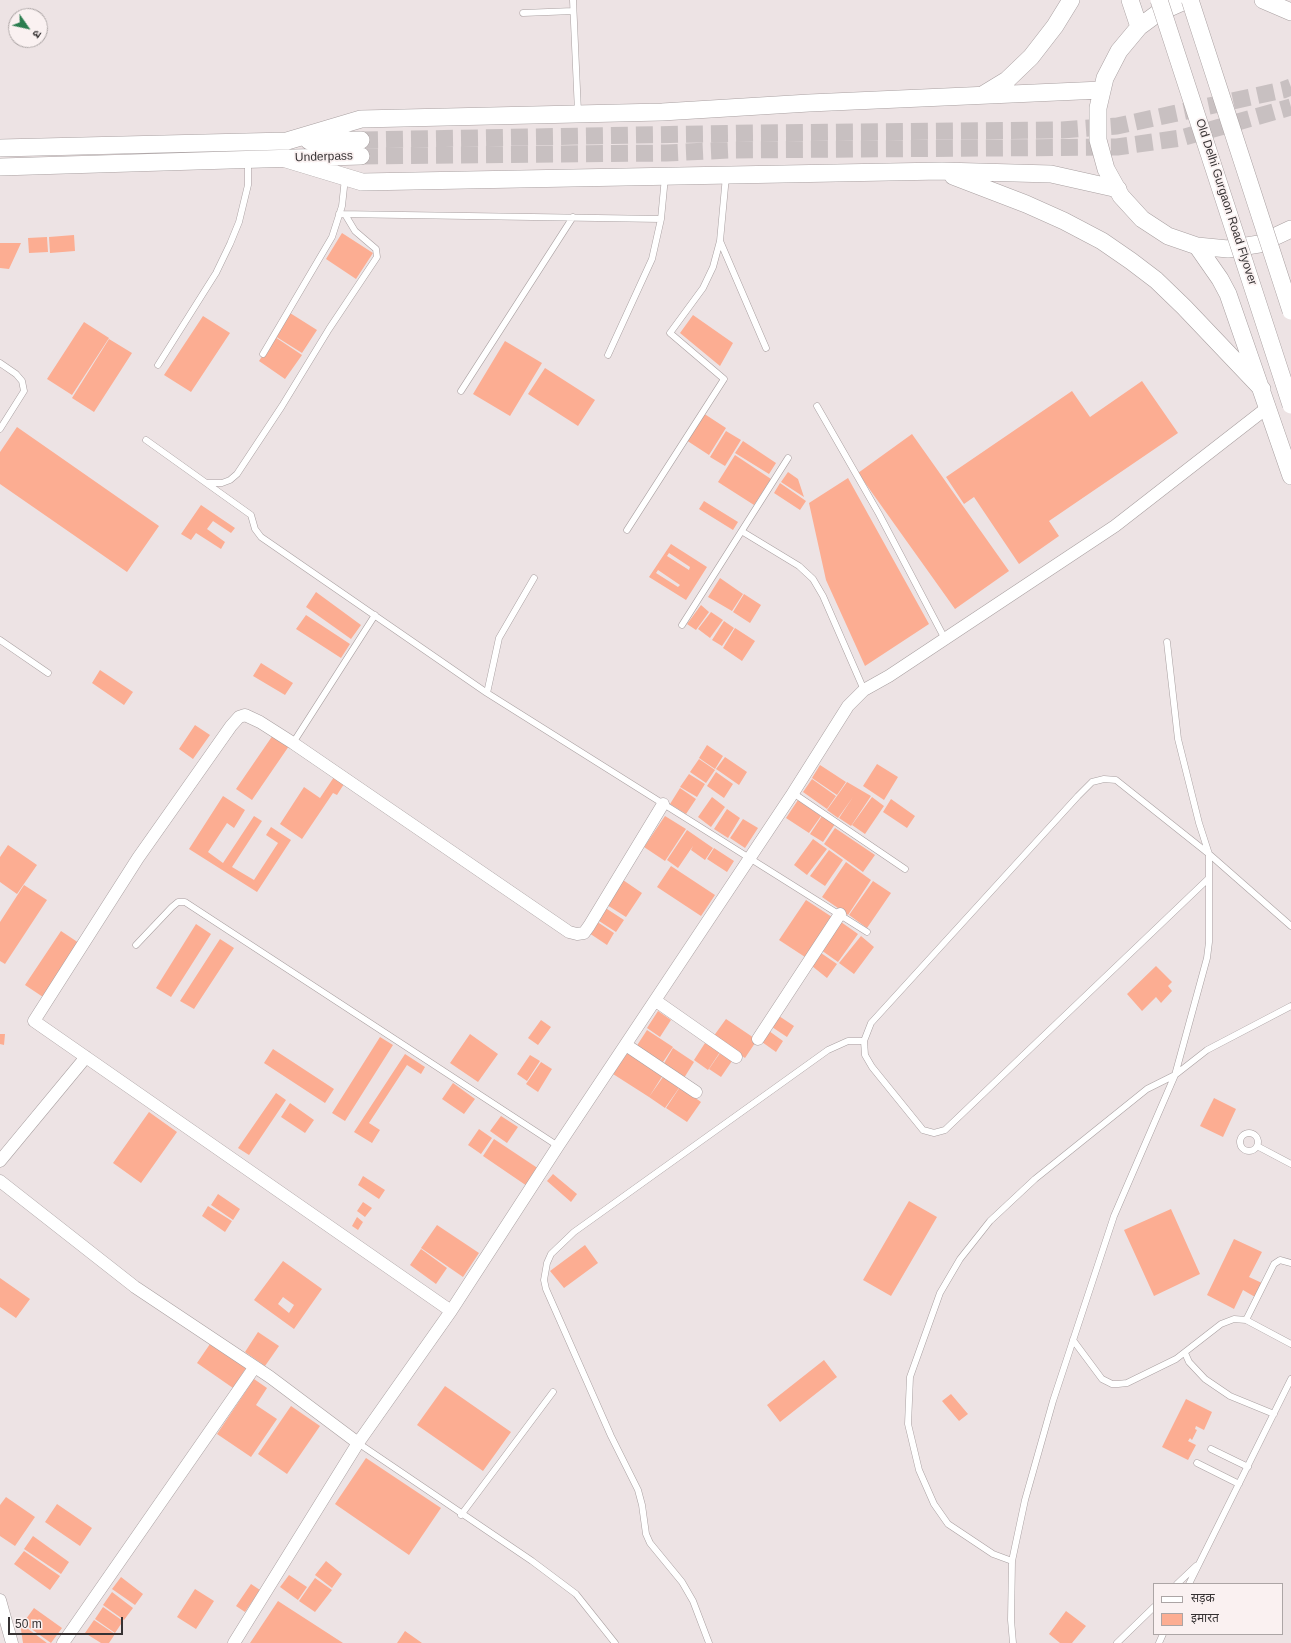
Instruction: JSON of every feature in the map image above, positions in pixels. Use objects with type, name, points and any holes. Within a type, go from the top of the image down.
[{"type":"main road","points":[[982,95],[1007,80],[1031,56],[1055,26],[1071,0]]},
{"type":"main road","points":[[1130,0],[1139,27]]},
{"type":"main road","name":"Old Delhi Gurgaon Road Flyover","points":[[1159,0],[1291,405]]},
{"type":"main road","points":[[1187,0],[1158,13],[1139,27],[1119,51],[1105,78],[1098,108],[1098,140],[1106,169],[1122,196],[1142,219],[1168,236],[1197,246],[1228,248],[1259,244],[1291,229]]},
{"type":"main road","points":[[1190,0],[1291,311]]},
{"type":"main road","points":[[1263,0],[1291,12]]},
{"type":"main road","points":[[0,148],[287,141],[361,119],[662,112],[1102,90]]},
{"type":"main road","name":"Underpass","points":[[0,166],[248,160],[286,158],[361,148],[287,141]]},
{"type":"main road","points":[[286,158],[345,178],[362,182],[942,171],[1051,174],[1118,189]]},
{"type":"main road","points":[[942,171],[1026,204],[1102,241],[1131,261],[1167,291],[1262,389]]},
{"type":"main road","points":[[1197,246],[1220,279],[1228,294],[1291,476]]},
{"type":"street","points":[[234,1643],[358,1443],[451,1311],[558,1146],[656,1001],[793,793],[848,706],[864,690],[889,676],[945,640],[1115,526],[1268,408]]},
{"type":"street","points":[[451,1311],[34,1021],[138,858],[231,726],[239,717],[245,715],[250,716],[293,742],[568,932],[577,934],[584,933],[662,804]]},
{"type":"street","points":[[758,1039],[840,914]]},
{"type":"street","points":[[656,1001],[736,1057]]},
{"type":"street","points":[[626,1045],[696,1092]]},
{"type":"street","points":[[0,1161],[86,1058]]},
{"type":"street","points":[[0,1181],[135,1287],[254,1368],[270,1377],[358,1443]]},
{"type":"street","points":[[64,1643],[254,1368]]},
{"type":"street","points":[[0,1600],[12,1643]]},
{"type":"lane","points":[[573,0],[578,114]]},
{"type":"lane","points":[[523,13],[573,11]]},
{"type":"lane","points":[[158,365],[216,273],[230,244],[239,222],[248,185],[248,160]]},
{"type":"lane","points":[[626,530],[724,379],[670,333],[703,288],[713,267],[720,241],[726,176]]},
{"type":"lane","points":[[608,355],[652,259],[661,218],[666,177]]},
{"type":"lane","points":[[207,483],[230,480],[237,474],[282,406],[328,329],[377,257],[376,249],[355,231],[343,215],[342,206],[345,178]]},
{"type":"lane","points":[[343,215],[661,218]]},
{"type":"lane","points":[[262,354],[343,215]]},
{"type":"lane","points":[[461,391],[573,217]]},
{"type":"lane","points":[[720,241],[766,348]]},
{"type":"lane","points":[[0,363],[16,374],[22,381],[24,391],[0,429]]},
{"type":"lane","points":[[817,406],[879,514],[945,640]]},
{"type":"lane","points":[[146,440],[251,515],[255,529],[261,536],[487,693],[867,932]]},
{"type":"lane","points":[[682,625],[743,532],[788,458]]},
{"type":"lane","points":[[743,532],[800,566],[813,579],[823,596],[864,690]]},
{"type":"lane","points":[[487,693],[499,638],[534,578]]},
{"type":"lane","points":[[293,742],[376,615]]},
{"type":"lane","points":[[0,640],[48,673]]},
{"type":"lane","points":[[1013,1643],[1010,1620],[1012,1561],[1025,1500],[1052,1401],[1114,1216],[1175,1075],[1208,958],[1209,854],[1199,823],[1178,739],[1167,642]]},
{"type":"lane","points":[[1208,879],[945,1130],[934,1133],[923,1130],[910,1116],[872,1067],[865,1055],[864,1041],[871,1023],[1092,782],[1104,779],[1116,780],[1209,854],[1291,926]]},
{"type":"lane","points":[[793,793],[905,869]]},
{"type":"lane","points":[[136,945],[172,906],[178,902],[185,902],[558,1146]]},
{"type":"lane","points":[[1012,1561],[993,1554],[948,1524],[934,1504],[919,1470],[908,1424],[910,1377],[940,1293],[960,1259],[990,1221],[1035,1179],[1147,1089],[1175,1075],[1207,1050],[1291,1006]]},
{"type":"lane","points":[[709,1643],[693,1601],[682,1582],[650,1543],[646,1534],[642,1505],[638,1490],[611,1436],[546,1289],[544,1280],[547,1262],[552,1254],[574,1232],[828,1050],[848,1041],[864,1041]]},
{"type":"lane","points":[[1257,1146],[1291,1164]]},
{"type":"lane","points":[[1246,1320],[1274,1264],[1280,1260],[1291,1263]]},
{"type":"lane","points":[[1073,1340],[1102,1379],[1112,1384],[1127,1383],[1176,1359],[1221,1324],[1234,1319],[1246,1320],[1291,1344]]},
{"type":"lane","points":[[1185,1353],[1188,1362],[1211,1384],[1230,1396],[1274,1414]]},
{"type":"lane","points":[[1190,1583],[1291,1380]]},
{"type":"lane","points":[[461,1515],[553,1392]]},
{"type":"lane","points":[[358,1443],[461,1515],[532,1561],[576,1594],[615,1643]]},
{"type":"lane","points":[[1211,1449],[1248,1467]]},
{"type":"lane","points":[[1197,1463],[1239,1484]]},
{"type":"lane","points":[[1178,1583],[1200,1562]]},
{"type":"lane","points":[[1116,1643],[1153,1608]]},
{"type":"building","points":[[342,233],[373,253],[356,279],[326,259]]},
{"type":"building","points":[[74,235],[75,251],[50,253],[49,237]]},
{"type":"building","points":[[47,237],[48,252],[29,253],[28,238]]},
{"type":"building","points":[[0,243],[21,243],[9,269],[0,268]]},
{"type":"building","points":[[290,313],[317,330],[302,353],[275,336]]},
{"type":"building","points":[[693,315],[733,343],[720,366],[680,333]]},
{"type":"building","points":[[203,316],[230,333],[191,392],[164,375]]},
{"type":"building","points":[[84,322],[109,338],[72,395],[47,379]]},
{"type":"building","points":[[275,337],[302,355],[285,379],[259,361]]},
{"type":"building","points":[[109,339],[132,353],[94,412],[72,398]]},
{"type":"building","points":[[505,341],[542,363],[510,416],[473,394]]},
{"type":"building","points":[[545,368],[595,400],[578,426],[528,394]]},
{"type":"building","points":[[1142,381],[1178,433],[1049,521],[1059,536],[1019,564],[974,497],[964,504],[946,477],[1072,391],[1090,417]]},
{"type":"building","points":[[703,413],[726,428],[709,455],[686,440]]},
{"type":"building","points":[[17,427],[159,526],[127,572],[0,484],[0,452]]},
{"type":"building","points":[[726,431],[741,440],[725,466],[710,457]]},
{"type":"building","points":[[912,434],[1009,571],[955,609],[858,473]]},
{"type":"building","points":[[743,441],[776,463],[769,474],[735,453]]},
{"type":"building","points":[[735,455],[771,479],[754,505],[718,482]]},
{"type":"building","points":[[788,472],[798,479],[804,497],[781,482]]},
{"type":"building","points":[[848,478],[929,624],[865,666],[826,580],[809,503]]},
{"type":"building","points":[[780,483],[806,501],[800,510],[774,493]]},
{"type":"building","points":[[704,501],[738,522],[733,530],[699,509]]},
{"type":"building","points":[[201,505],[235,528],[231,533],[213,521],[207,529],[225,542],[221,549],[196,533],[191,540],[181,534]]},
{"type":"building","points":[[671,544],[707,567],[686,600],[649,577]],"holes":[[[669,553],[690,567],[689,570],[667,556]],[[658,570],[680,585],[678,587],[656,573]]]},
{"type":"building","points":[[720,578],[743,594],[732,611],[708,597]]},
{"type":"building","points":[[316,592],[361,625],[351,639],[306,607]]},
{"type":"building","points":[[744,594],[761,605],[750,623],[733,612]]},
{"type":"building","points":[[701,605],[709,612],[696,630],[687,624]]},
{"type":"building","points":[[711,612],[723,620],[710,638],[698,629]]},
{"type":"building","points":[[306,615],[350,644],[341,658],[296,629]]},
{"type":"building","points":[[724,621],[734,628],[722,646],[712,640]]},
{"type":"building","points":[[735,628],[755,641],[742,661],[723,648]]},
{"type":"building","points":[[261,663],[293,683],[285,695],[253,676]]},
{"type":"building","points":[[100,670],[133,692],[124,705],[92,683]]},
{"type":"building","points":[[195,725],[210,735],[193,759],[179,749]]},
{"type":"building","points":[[273,735],[289,746],[252,800],[236,789]]},
{"type":"building","points":[[707,745],[723,756],[715,769],[699,758]]},
{"type":"building","points":[[725,757],[747,772],[739,785],[716,769]]},
{"type":"building","points":[[699,759],[715,770],[706,783],[690,772]]},
{"type":"building","points":[[877,764],[898,777],[884,800],[863,786]]},
{"type":"building","points":[[820,765],[846,782],[837,795],[812,778]]},
{"type":"building","points":[[716,772],[733,784],[724,798],[707,786]]},
{"type":"building","points":[[689,774],[705,784],[697,797],[680,787]]},
{"type":"building","points":[[334,777],[344,784],[337,795],[333,793],[302,839],[280,824],[304,787],[320,798]]},
{"type":"building","points":[[812,779],[836,796],[827,809],[803,792]]},
{"type":"building","points":[[847,782],[871,796],[851,826],[839,818],[853,797],[838,818],[827,810]]},
{"type":"building","points":[[680,788],[696,799],[686,814],[670,804]]},
{"type":"building","points":[[223,796],[245,810],[234,828],[227,823],[208,852],[223,863],[254,816],[262,821],[232,867],[254,880],[278,843],[266,835],[271,827],[291,840],[257,892],[189,849]]},
{"type":"building","points":[[712,797],[725,807],[711,827],[698,817]]},
{"type":"building","points":[[872,797],[884,806],[865,834],[852,825]]},
{"type":"building","points":[[891,799],[915,816],[907,828],[883,812]]},
{"type":"building","points":[[798,800],[821,816],[809,833],[786,818]]},
{"type":"building","points":[[727,809],[740,818],[728,838],[714,829]]},
{"type":"building","points":[[665,816],[686,829],[665,861],[644,847]]},
{"type":"building","points":[[822,816],[835,824],[823,842],[810,834]]},
{"type":"building","points":[[743,819],[758,828],[745,848],[730,838]]},
{"type":"building","points":[[835,828],[875,855],[863,872],[824,844]]},
{"type":"building","points":[[687,830],[713,848],[705,860],[691,850],[693,846],[678,868],[667,860]]},
{"type":"building","points":[[813,839],[827,849],[807,875],[794,865]]},
{"type":"building","points":[[8,845],[37,865],[17,894],[0,882],[0,857]]},
{"type":"building","points":[[714,848],[734,861],[727,872],[707,859]]},
{"type":"building","points":[[829,850],[843,860],[825,886],[810,876]]},
{"type":"building","points":[[846,862],[871,880],[848,915],[822,897]]},
{"type":"building","points":[[671,866],[715,895],[701,916],[657,887]]},
{"type":"building","points":[[623,880],[642,893],[626,917],[607,905]]},
{"type":"building","points":[[873,881],[891,893],[867,928],[849,915]]},
{"type":"building","points":[[24,885],[47,900],[5,964],[0,961],[0,922]]},
{"type":"building","points":[[806,900],[832,917],[805,957],[779,940]]},
{"type":"building","points":[[604,907],[624,920],[616,932],[596,919]]},
{"type":"building","points":[[596,921],[614,933],[607,945],[589,933]]},
{"type":"building","points":[[841,922],[858,934],[838,962],[821,950]]},
{"type":"building","points":[[196,924],[211,934],[171,997],[156,988]]},
{"type":"building","points":[[61,931],[79,943],[43,997],[25,985]]},
{"type":"building","points":[[861,936],[874,947],[854,974],[839,963]]},
{"type":"building","points":[[220,939],[234,948],[194,1009],[180,1001]]},
{"type":"building","points":[[821,953],[837,964],[827,978],[812,966]]},
{"type":"building","points":[[1156,966],[1172,982],[1168,986],[1172,991],[1161,1003],[1156,997],[1142,1011],[1127,994]]},
{"type":"building","points":[[658,1011],[671,1020],[660,1037],[647,1028]]},
{"type":"building","points":[[779,1016],[794,1026],[787,1037],[772,1027]]},
{"type":"building","points":[[726,1019],[757,1040],[745,1058],[713,1037]]},
{"type":"building","points":[[541,1020],[551,1027],[538,1045],[528,1038]]},
{"type":"building","points":[[647,1030],[673,1047],[661,1065],[636,1047]]},
{"type":"building","points":[[769,1031],[783,1041],[776,1052],[762,1042]]},
{"type":"building","points":[[0,1034],[5,1034],[4,1045],[0,1044]]},
{"type":"building","points":[[470,1034],[498,1054],[478,1082],[450,1063]]},
{"type":"building","points":[[380,1037],[393,1045],[345,1121],[332,1113]]},
{"type":"building","points":[[705,1043],[720,1052],[708,1070],[694,1060]]},
{"type":"building","points":[[673,1048],[694,1062],[684,1078],[663,1065]]},
{"type":"building","points":[[273,1049],[334,1089],[325,1103],[264,1063]]},
{"type":"building","points":[[628,1052],[663,1075],[649,1097],[613,1074]]},
{"type":"building","points":[[720,1053],[732,1061],[721,1077],[709,1069]]},
{"type":"building","points":[[405,1054],[425,1067],[421,1074],[407,1065],[369,1123],[380,1130],[372,1143],[354,1132]]},
{"type":"building","points":[[530,1055],[540,1061],[527,1081],[517,1074]]},
{"type":"building","points":[[541,1062],[552,1069],[538,1092],[526,1084]]},
{"type":"building","points":[[663,1077],[679,1088],[665,1108],[649,1097]]},
{"type":"building","points":[[453,1083],[475,1099],[464,1114],[442,1099]]},
{"type":"building","points":[[680,1087],[701,1102],[687,1122],[666,1108]]},
{"type":"building","points":[[276,1093],[286,1100],[249,1155],[238,1148]]},
{"type":"building","points":[[1214,1098],[1236,1109],[1223,1137],[1200,1126]]},
{"type":"building","points":[[290,1103],[314,1120],[305,1133],[281,1117]]},
{"type":"building","points":[[149,1112],[177,1132],[141,1183],[113,1163]]},
{"type":"building","points":[[501,1116],[518,1127],[507,1143],[490,1131]]},
{"type":"building","points":[[479,1129],[492,1138],[481,1154],[468,1145]]},
{"type":"building","points":[[494,1139],[539,1169],[527,1186],[483,1156]]},
{"type":"building","points":[[553,1174],[577,1194],[571,1202],[547,1181]]},
{"type":"building","points":[[363,1176],[385,1190],[379,1199],[358,1185]]},
{"type":"building","points":[[218,1194],[240,1209],[233,1220],[211,1205]]},
{"type":"building","points":[[909,1201],[937,1217],[891,1296],[863,1280]]},
{"type":"building","points":[[363,1202],[372,1208],[365,1217],[357,1211]]},
{"type":"building","points":[[208,1206],[232,1221],[225,1232],[202,1216]]},
{"type":"building","points":[[1171,1209],[1200,1274],[1154,1296],[1124,1230]]},
{"type":"building","points":[[357,1217],[363,1222],[358,1230],[352,1226]]},
{"type":"building","points":[[437,1225],[479,1253],[463,1277],[421,1248]]},
{"type":"building","points":[[1234,1239],[1262,1252],[1249,1277],[1262,1283],[1255,1297],[1243,1290],[1234,1309],[1207,1295]]},
{"type":"building","points":[[585,1245],[598,1263],[564,1288],[550,1271]]},
{"type":"building","points":[[421,1249],[447,1268],[436,1284],[410,1265]]},
{"type":"building","points":[[283,1261],[322,1289],[294,1329],[254,1300]],"holes":[[[283,1297],[294,1305],[289,1313],[278,1304]]]},
{"type":"building","points":[[0,1278],[30,1299],[16,1318],[0,1307]]},
{"type":"building","points":[[258,1332],[279,1346],[265,1366],[245,1352]]},
{"type":"building","points":[[210,1344],[246,1368],[233,1388],[197,1363]]},
{"type":"building","points":[[824,1360],[837,1377],[780,1422],[767,1405]]},
{"type":"building","points":[[254,1379],[267,1388],[256,1405],[277,1419],[251,1457],[217,1434]]},
{"type":"building","points":[[445,1386],[511,1432],[483,1471],[417,1425]]},
{"type":"building","points":[[951,1394],[968,1414],[959,1421],[942,1401]]},
{"type":"building","points":[[1186,1399],[1212,1412],[1204,1430],[1196,1426],[1195,1429],[1197,1430],[1192,1440],[1190,1438],[1188,1441],[1196,1445],[1188,1460],[1162,1447]]},
{"type":"building","points":[[291,1406],[320,1426],[287,1474],[258,1454]]},
{"type":"building","points":[[366,1458],[441,1508],[409,1555],[335,1504]]},
{"type":"building","points":[[6,1497],[35,1517],[15,1546],[0,1536],[0,1505]]},
{"type":"building","points":[[57,1504],[92,1528],[80,1546],[45,1522]]},
{"type":"building","points":[[33,1536],[69,1562],[61,1574],[24,1549]]},
{"type":"building","points":[[24,1551],[60,1576],[50,1590],[14,1564]]},
{"type":"building","points":[[326,1561],[342,1574],[332,1588],[315,1575]]},
{"type":"building","points":[[289,1575],[307,1587],[298,1600],[280,1587]]},
{"type":"building","points":[[121,1577],[143,1594],[135,1605],[112,1589]]},
{"type":"building","points":[[315,1578],[332,1590],[315,1612],[299,1601]]},
{"type":"building","points":[[251,1584],[260,1590],[245,1612],[236,1606]]},
{"type":"building","points":[[195,1589],[214,1601],[196,1629],[177,1617]]},
{"type":"building","points":[[112,1592],[133,1608],[124,1620],[103,1605]]},
{"type":"building","points":[[278,1601],[343,1643],[250,1643]]},
{"type":"building","points":[[103,1607],[123,1621],[115,1633],[95,1619]]},
{"type":"building","points":[[34,1608],[62,1628],[51,1643],[23,1623]]},
{"type":"building","points":[[1066,1611],[1086,1626],[1072,1643],[1060,1643],[1049,1634]]},
{"type":"building","points":[[94,1620],[115,1634],[109,1643],[101,1643],[85,1633]]},
{"type":"building","points":[[20,1623],[47,1643],[23,1643]]},
{"type":"building","points":[[405,1631],[422,1643],[397,1643]]},
{"type":"tunnel","points":[[361,140],[753,133],[1062,130],[1117,126],[1291,87]]},
{"type":"tunnel","points":[[361,156],[666,153],[730,150],[1117,147],[1181,138],[1291,107]]}]
